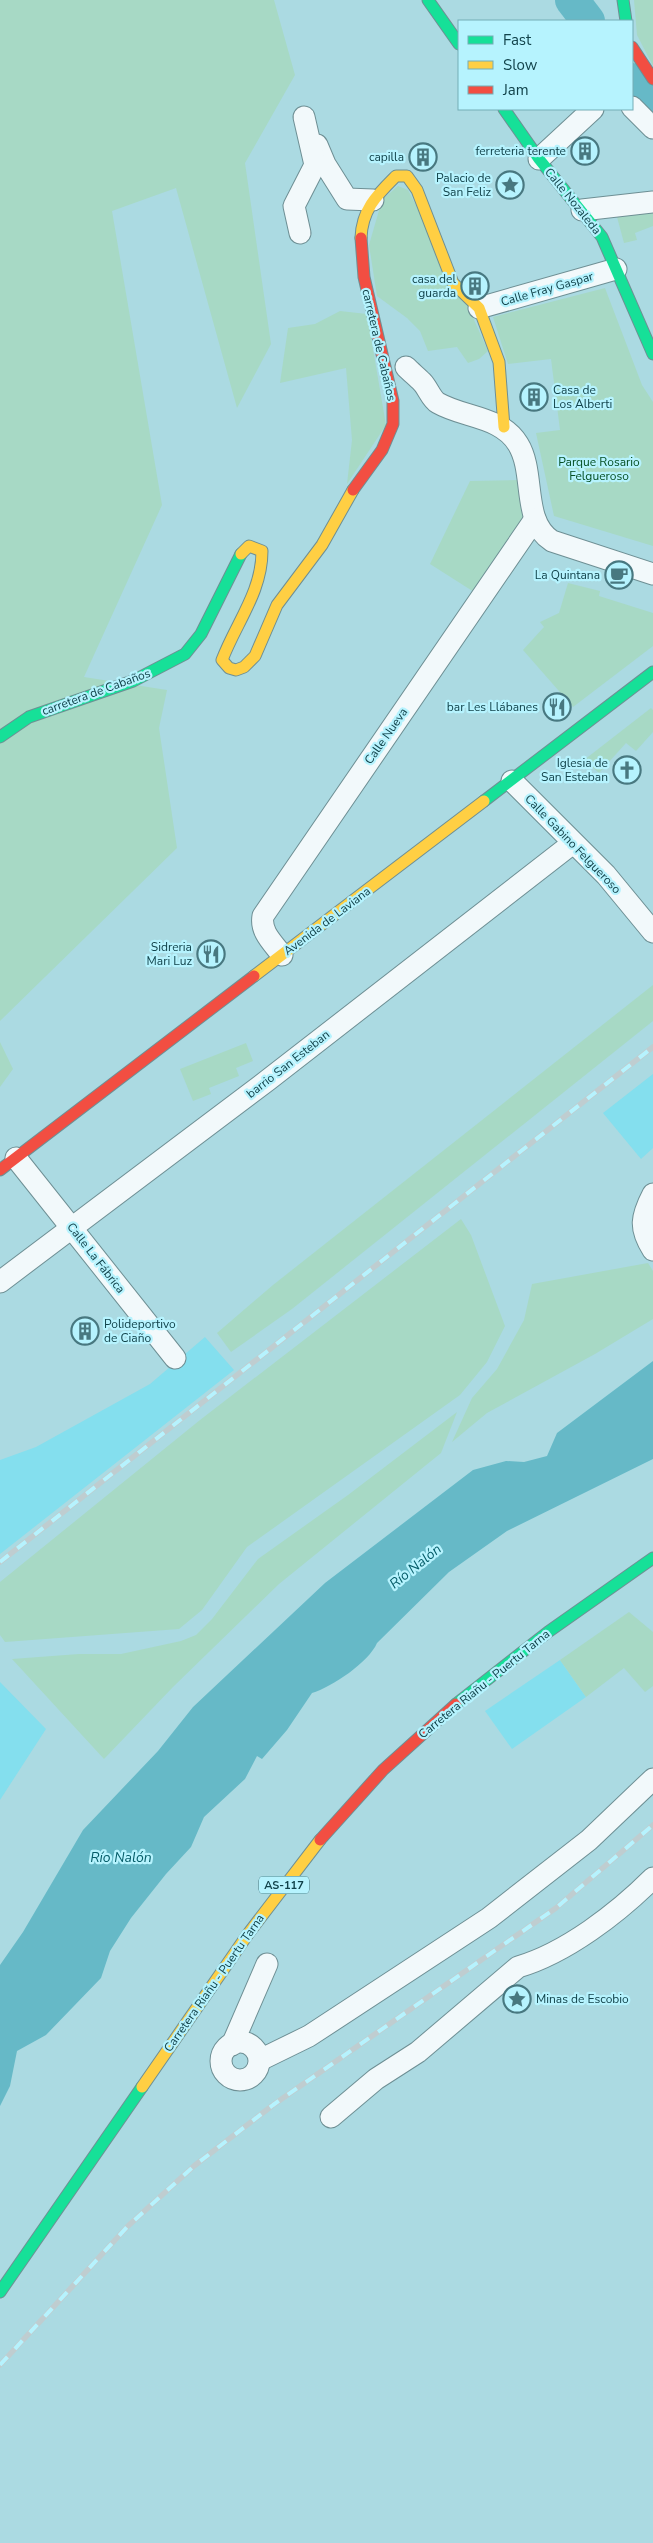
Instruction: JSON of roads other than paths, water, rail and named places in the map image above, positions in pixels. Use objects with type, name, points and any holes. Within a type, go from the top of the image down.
[{"type":"street","points":[[428,0],[458,43]]},
{"type":"street","points":[[623,0],[626,20]]},
{"type":"street","points":[[633,49],[653,79]]},
{"type":"street","points":[[633,107],[653,128]]},
{"type":"street","name":"Calle Nozaleda","points":[[505,110],[539,159],[602,237],[653,354]]},
{"type":"street","points":[[539,159],[592,110]]},
{"type":"street","points":[[300,232],[294,206],[315,165],[304,117],[325,164],[346,199],[372,200]]},
{"type":"street","name":"carretera de Cabaños","points":[[0,738],[29,717],[133,681],[185,654],[201,634],[240,555],[249,546],[262,551],[263,560],[247,607],[227,644],[222,660],[229,668],[236,670],[244,667],[255,656],[277,605],[322,545],[354,487],[382,450],[393,424],[393,401],[360,260],[365,211],[372,200],[396,176],[406,176],[417,190],[453,283],[479,308]]},
{"type":"street","points":[[582,210],[653,202]]},
{"type":"street","name":"Calle Fray Gaspar","points":[[479,308],[616,270]]},
{"type":"street","points":[[479,308],[499,362],[504,427]]},
{"type":"street","points":[[406,367],[423,383],[436,403],[504,427],[518,443],[525,461],[535,519],[541,534],[552,541],[653,574]]},
{"type":"street","name":"Calle Nueva","points":[[282,955],[265,932],[261,923],[262,916],[535,519]]},
{"type":"street","name":"Avenida de Laviana","points":[[8,1164],[653,672]]},
{"type":"street","name":"Calle Gabino Felgueroso","points":[[512,780],[606,875],[653,932]]},
{"type":"street","name":"barrio San Esteban","points":[[0,1282],[268,1080],[573,842]]},
{"type":"street","name":"Calle La Fábrica","points":[[8,1164],[72,1227],[175,1358]]},
{"type":"street","points":[[653,1194],[642,1222],[646,1239],[653,1250]]},
{"type":"street","name":"Carretera Riañu - Puertu Tarna","points":[[0,2292],[232,1955],[301,1862],[383,1770],[450,1709],[545,1634],[653,1558]]},
{"type":"street","points":[[257,2053],[309,2036],[488,1918],[589,1840],[653,1779]]},
{"type":"street","points":[[331,2117],[376,2080],[418,2052],[518,1967],[536,1962],[592,1928],[625,1906],[653,1878]]},
{"type":"street","points":[[232,2045],[267,1964]]},
{"type":"street","points":[[242,2019],[257,2053],[255,2074],[242,2080],[227,2076],[221,2062],[226,2048],[239,2041],[257,2053]]},
{"type":"water","name":"Río Nalón","points":[[653,1361],[653,1459],[507,1531],[449,1572],[377,1643],[358,1666],[339,1680],[312,1693],[287,1730],[262,1759],[257,1756],[245,1779],[204,1817],[191,1847],[166,1874],[131,1918],[110,1951],[101,1978],[46,2035],[17,2051],[10,2086],[0,2106],[0,1965],[23,1932],[83,1830],[158,1751],[193,1707],[325,1583],[473,1470],[506,1461],[524,1462],[547,1456],[557,1433]]},
{"type":"waterway","points":[[572,0],[587,20]]},
{"type":"waterway","points":[[633,81],[653,103]]},
{"type":"railway","points":[[0,1562],[653,1047]]},
{"type":"railway","points":[[0,2365],[128,2226],[194,2166],[273,2105],[556,1908],[653,1825]]},
{"type":"place","name":"ferreteria terente","points":[[585,151]]},
{"type":"place","name":"capilla","points":[[423,157]]},
{"type":"place","name":"Palacio de San Feliz","points":[[510,185]]},
{"type":"place","name":"casa del guarda","points":[[475,286]]},
{"type":"place","name":"Casa de Los Alberti","points":[[534,397]]},
{"type":"place","name":"La Quintana","points":[[619,575]]},
{"type":"place","name":"bar Les Llábanes","points":[[557,707]]},
{"type":"place","name":"Iglesia de San Esteban","points":[[627,770]]},
{"type":"place","name":"Sidreria Mari Luz","points":[[211,954]]},
{"type":"place","name":"Polideportivo de Ciaño","points":[[85,1331]]},
{"type":"place","name":"Minas de Escobio","points":[[517,1999]]},
{"type":"park label","name":"Parque Rosario Felgueroso","points":[[599,469]]}]
